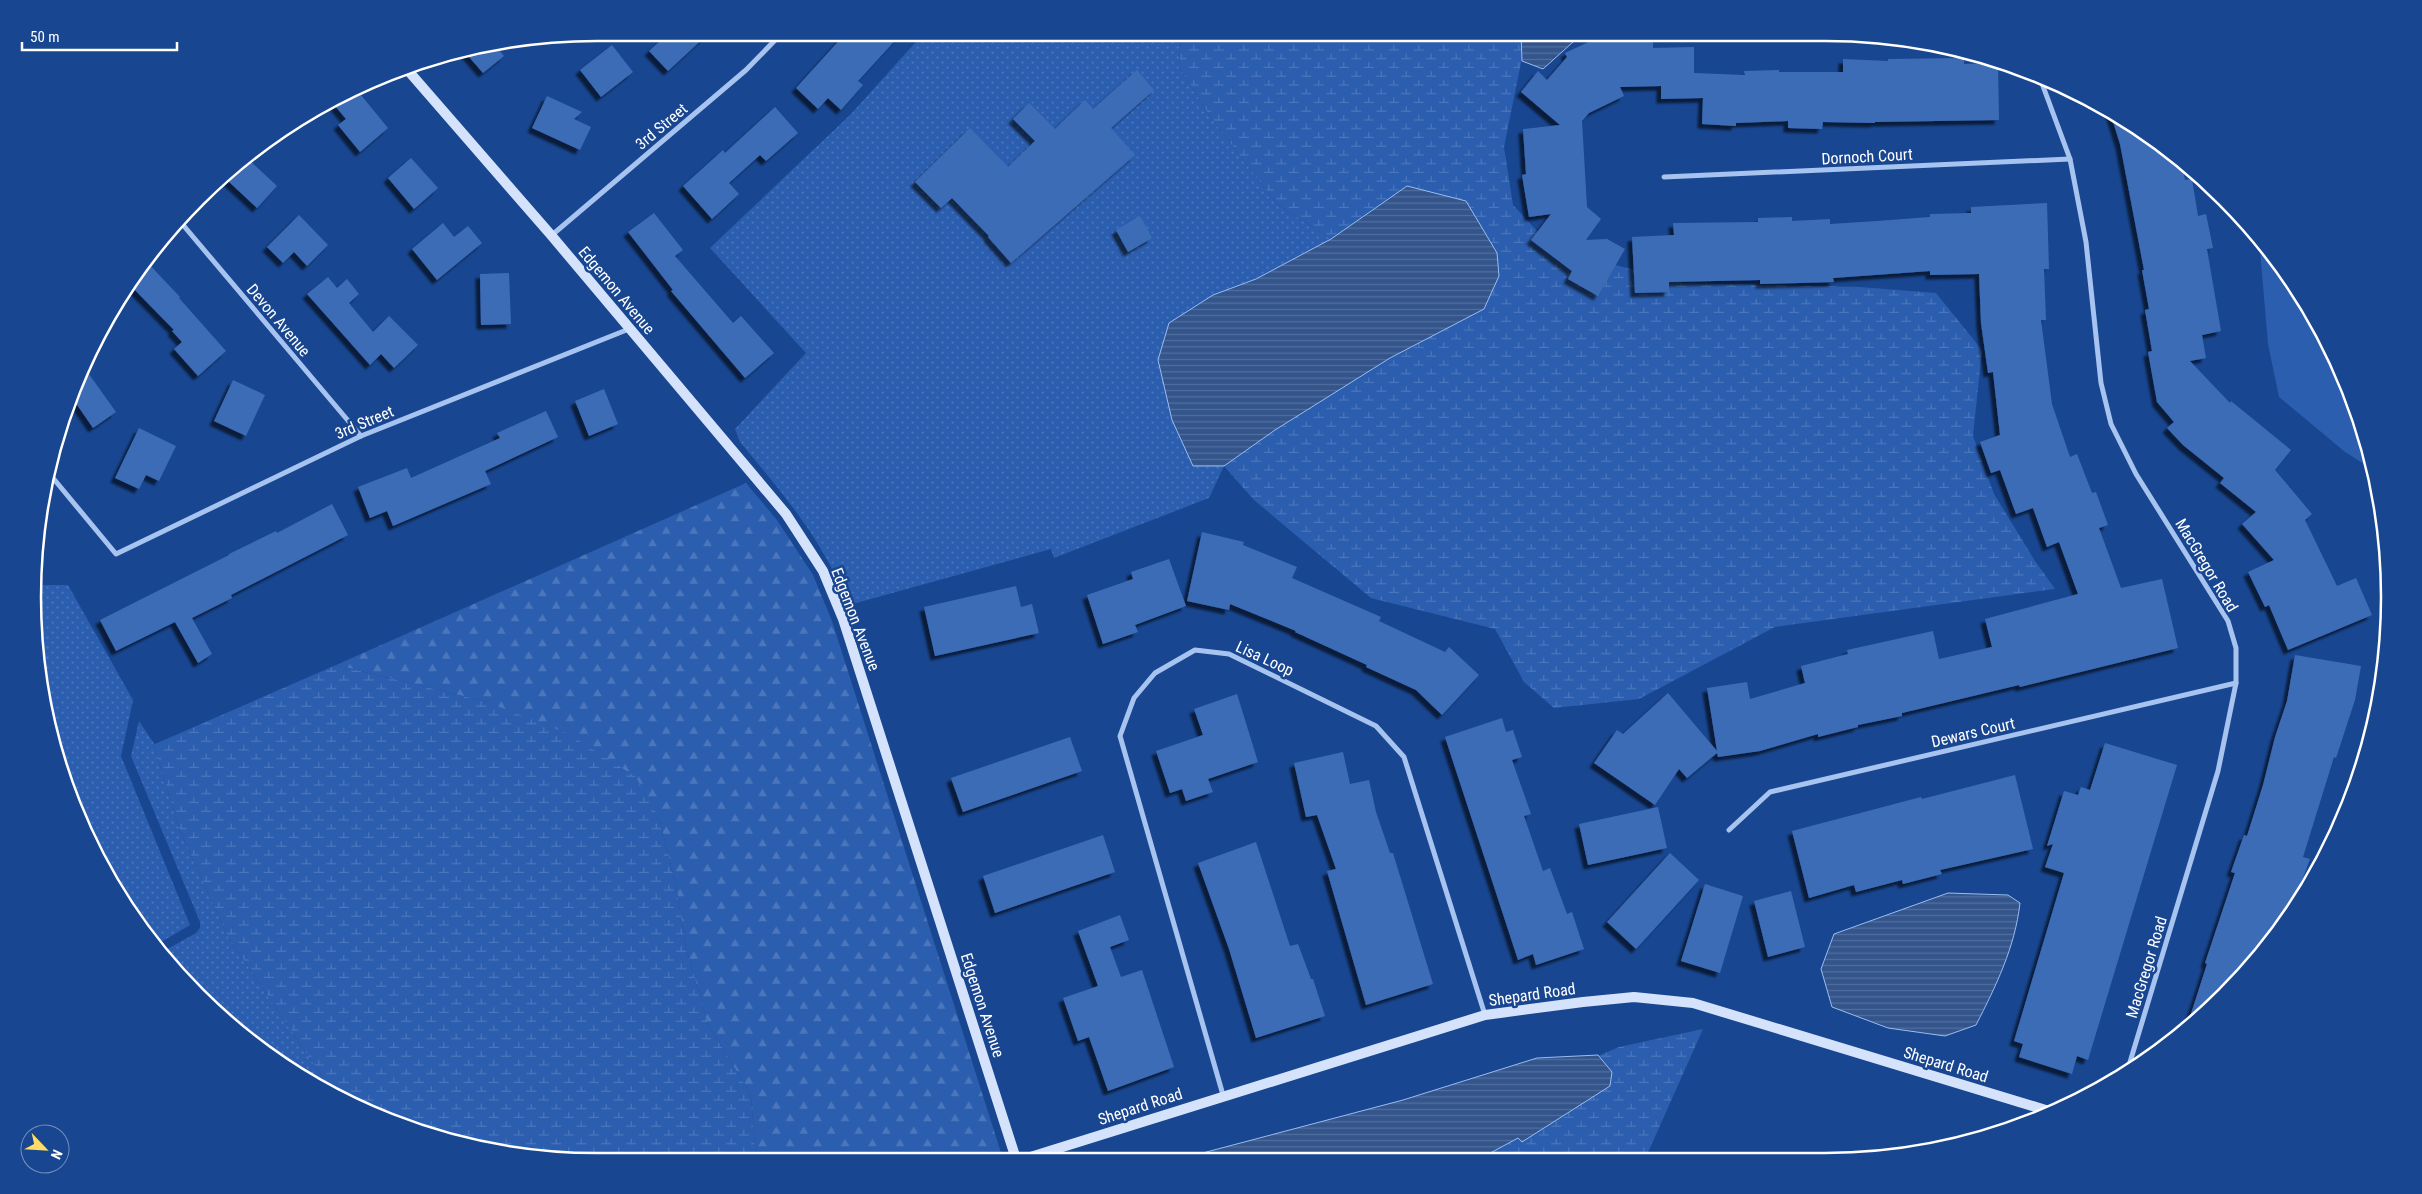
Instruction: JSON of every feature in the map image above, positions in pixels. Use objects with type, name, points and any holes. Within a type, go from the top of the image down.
[{"type":"street","name":"3rd Street","points":[[551,235],[746,70],[774,41]]},
{"type":"street","name":"Edgemon Avenue","points":[[411,74],[551,235],[786,514],[823,571],[846,628],[1014,1153]]},
{"type":"street","name":"MacGregor Road","points":[[2043,86],[2070,159],[2086,242],[2101,383],[2111,424],[2136,474],[2228,621],[2236,648],[2236,683],[2218,771],[2130,1061]]},
{"type":"street","name":"Dornoch Court","points":[[1664,178],[2070,159]]},
{"type":"street","name":"Devon Avenue","points":[[184,226],[361,436]]},
{"type":"street","name":"3rd Street","points":[[54,479],[116,554],[361,436],[629,328]]},
{"type":"street","name":"Lisa Loop","points":[[1223,1096],[1120,736],[1134,698],[1155,673],[1195,650],[1228,654],[1376,726],[1404,757],[1485,1016]]},
{"type":"street","name":"Dewars Court","points":[[1729,830],[1770,792],[2236,683]]},
{"type":"street","name":"Shepard Road","points":[[1043,1153],[1485,1016],[1582,1002],[1634,997],[1693,1003],[2041,1109]]},
{"type":"green space","points":[[917,41],[1181,41],[1179,67],[1211,118],[1277,204],[1331,239],[1256,279],[1213,295],[1193,466],[1224,466],[1209,498],[1054,558],[1051,549],[849,605],[827,559],[815,539],[787,500],[740,442],[735,429],[806,353],[710,248],[850,115]]},
{"type":"green space","points":[[1181,41],[1522,41],[1523,53],[1504,147],[1513,205],[1553,248],[1682,283],[1860,287],[1936,293],[1982,350],[1973,436],[1994,494],[2035,561],[2055,589],[1775,627],[1639,699],[1554,708],[1524,682],[1495,629],[1371,598],[1254,500],[1224,466],[1275,430],[1390,358],[1484,309],[1476,218],[1466,201],[1407,186],[1331,239],[1277,204],[1211,118],[1179,67]]},
{"type":"green space","points":[[2260,252],[2287,288],[2323,351],[2351,418],[2365,464],[2345,452],[2279,397],[2268,344]]},
{"type":"green space","points":[[746,483],[777,520],[813,575],[832,621],[1001,1153],[755,1153],[751,1095],[708,1024],[686,948],[676,886],[659,818],[487,702],[336,665]]},
{"type":"green space","points":[[41,585],[68,585],[133,700],[121,756],[190,925],[162,942],[135,906],[116,875],[84,810],[60,741],[52,705],[42,633]]},
{"type":"green space","points":[[336,665],[487,702],[569,734],[636,777],[659,818],[676,886],[686,948],[708,1024],[751,1095],[755,1153],[597,1153],[524,1148],[453,1134],[418,1123],[384,1110],[325,1081],[227,935],[180,831],[153,742],[155,744]]},
{"type":"green space","points":[[139,721],[153,742],[180,831],[227,935],[325,1081],[288,1059],[231,1015],[204,990],[167,949],[196,933],[200,928],[200,922],[131,756]]},
{"type":"green space","points":[[1703,1029],[1648,1153],[1490,1153],[1518,1138],[1522,1142],[1612,1072],[1598,1056],[1619,1047]]},
{"type":"shaded area","points":[[1521,41],[1574,41],[1543,69],[1522,61]]},
{"type":"shaded area","points":[[1407,186],[1466,201],[1497,253],[1499,276],[1484,309],[1390,358],[1275,430],[1224,466],[1193,466],[1172,420],[1158,360],[1169,323],[1213,295],[1256,279],[1331,239]]},
{"type":"shaded area","points":[[1948,893],[2008,895],[2020,903],[2009,951],[1976,1025],[1945,1036],[1888,1028],[1832,1007],[1821,969],[1834,934]]},
{"type":"shaded area","points":[[1598,1055],[1612,1072],[1610,1086],[1522,1142],[1518,1138],[1490,1153],[1203,1153],[1403,1100],[1537,1058]]},
{"type":"building","points":[[660,41],[700,41],[668,71],[649,51]]},
{"type":"building","points":[[839,41],[895,41],[858,81],[863,85],[841,110],[828,98],[818,109],[796,88]]},
{"type":"building","points":[[1591,41],[1653,41],[1653,48],[1694,47],[1694,73],[1745,75],[1744,71],[1843,72],[1843,59],[1888,61],[1888,59],[1960,58],[1964,59],[1964,64],[1980,64],[1998,69],[1999,120],[1875,123],[1823,122],[1822,129],[1788,128],[1788,121],[1736,123],[1736,126],[1702,124],[1703,98],[1661,99],[1661,86],[1620,87],[1624,96],[1589,113],[1582,121],[1587,207],[1601,219],[1586,240],[1607,239],[1625,249],[1598,296],[1568,279],[1572,271],[1531,240],[1551,214],[1529,217],[1522,175],[1526,174],[1523,129],[1560,125],[1521,92],[1538,71],[1547,80],[1567,57],[1565,53]]},
{"type":"building","points":[[612,45],[633,72],[601,97],[580,70]]},
{"type":"building","points":[[499,50],[504,56],[483,73],[469,57]]},
{"type":"building","points":[[1137,70],[1154,90],[1111,128],[1135,155],[1011,263],[989,236],[952,198],[941,208],[915,182],[970,128],[1008,167],[1035,141],[1013,119],[1029,103],[1055,129],[1085,100],[1093,109]]},
{"type":"building","points":[[361,95],[388,128],[360,152],[338,125],[346,119],[336,107]]},
{"type":"building","points":[[547,96],[582,112],[574,119],[591,127],[580,150],[532,128]]},
{"type":"building","points":[[775,107],[798,133],[766,161],[760,155],[729,183],[739,194],[712,219],[683,186],[723,150],[725,153]]},
{"type":"building","points":[[2113,122],[2163,156],[2183,173],[2185,180],[2192,180],[2198,216],[2206,214],[2213,248],[2207,249],[2221,331],[2202,335],[2206,358],[2190,361],[2230,403],[2231,401],[2291,450],[2275,470],[2312,514],[2305,520],[2337,586],[2356,578],[2372,615],[2288,650],[2269,605],[2265,607],[2248,572],[2274,560],[2242,524],[2256,512],[2220,483],[2224,478],[2183,445],[2167,428],[2174,422],[2157,402],[2148,352],[2152,351],[2145,310],[2149,309],[2142,270],[2144,270],[2120,144]]},
{"type":"building","points":[[411,158],[438,188],[414,209],[388,178]]},
{"type":"building","points":[[251,162],[277,186],[257,208],[228,181]]},
{"type":"building","points":[[2047,203],[2049,269],[2044,269],[2046,320],[2041,320],[2052,404],[2070,457],[2077,454],[2092,493],[2096,492],[2108,525],[2099,528],[2121,588],[2162,579],[2178,648],[2020,687],[2019,685],[1902,713],[1902,716],[1858,725],[1858,727],[1818,737],[1818,734],[1760,751],[1718,757],[1717,753],[1687,778],[1679,769],[1655,805],[1594,763],[1617,730],[1623,734],[1668,693],[1717,751],[1707,688],[1747,682],[1750,699],[1805,683],[1801,666],[1848,654],[1847,650],[1933,631],[1939,659],[1992,647],[1985,619],[2078,594],[2059,542],[2047,547],[2033,508],[2016,514],[2000,470],[1991,473],[1980,442],[2000,435],[1993,372],[1988,373],[1981,323],[1979,274],[1930,275],[1930,271],[1833,278],[1834,282],[1800,283],[1760,284],[1760,280],[1669,282],[1669,292],[1635,293],[1632,237],[1674,235],[1673,223],[1758,222],[1758,218],[1792,217],[1792,221],[1830,219],[1830,224],[1930,217],[1930,214],[1971,213],[1971,207]]},
{"type":"building","points":[[654,213],[683,250],[675,256],[733,323],[741,316],[774,353],[745,378],[671,291],[673,290],[628,232]]},
{"type":"building","points":[[299,215],[328,245],[307,266],[294,252],[283,263],[267,247]]},
{"type":"building","points":[[1140,216],[1152,238],[1128,252],[1116,230]]},
{"type":"building","points":[[443,223],[454,237],[468,226],[482,243],[437,280],[412,249]]},
{"type":"building","points":[[151,266],[226,351],[198,376],[174,349],[182,342],[172,331],[174,330],[134,289]]},
{"type":"building","points":[[509,273],[511,324],[481,325],[480,274]]},
{"type":"building","points":[[328,277],[337,288],[347,279],[359,294],[349,303],[373,332],[389,316],[418,345],[394,368],[381,354],[370,365],[307,294]]},
{"type":"building","points":[[89,374],[116,412],[93,428],[76,404]]},
{"type":"building","points":[[233,380],[265,395],[246,436],[214,421]]},
{"type":"building","points":[[604,389],[618,424],[589,436],[575,401]]},
{"type":"building","points":[[546,411],[558,437],[485,471],[491,484],[393,526],[387,511],[370,518],[358,487],[407,468],[411,478],[500,438],[497,433]]},
{"type":"building","points":[[139,428],[176,446],[159,481],[146,475],[139,489],[115,478]]},
{"type":"building","points":[[332,504],[348,535],[231,595],[232,598],[192,618],[212,654],[198,663],[175,622],[116,651],[100,620]]},
{"type":"building","points":[[1202,532],[1244,542],[1243,545],[1297,567],[1292,578],[1381,617],[1379,621],[1445,652],[1449,647],[1479,675],[1442,715],[1416,690],[1296,631],[1230,604],[1229,610],[1187,601]]},
{"type":"building","points":[[1169,559],[1186,606],[1135,625],[1138,632],[1103,644],[1087,595],[1133,579],[1131,572]]},
{"type":"building","points":[[1016,586],[1021,607],[1032,604],[1039,633],[935,656],[924,607]]},
{"type":"building","points":[[2295,655],[2361,666],[2355,700],[2336,758],[2334,757],[2303,857],[2310,859],[2301,883],[2266,935],[2243,963],[2190,1015],[2207,964],[2205,963],[2235,873],[2231,872],[2244,835],[2247,836],[2287,701]]},
{"type":"building","points":[[1237,694],[1258,762],[1208,779],[1213,792],[1186,801],[1182,789],[1170,793],[1156,751],[1203,735],[1194,709]]},
{"type":"building","points":[[1502,718],[1506,732],[1513,730],[1522,757],[1512,760],[1531,814],[1524,816],[1543,871],[1550,868],[1567,914],[1572,912],[1584,949],[1536,965],[1533,954],[1518,960],[1445,737]]},
{"type":"building","points":[[1070,737],[1082,771],[963,812],[951,778]]},
{"type":"building","points":[[2105,743],[2177,765],[2088,1060],[2077,1056],[2072,1074],[2019,1057],[2023,1044],[2014,1041],[2064,873],[2045,867],[2053,844],[2047,846],[2064,791],[2078,795],[2081,787],[2090,790]]},
{"type":"building","points":[[1343,752],[1350,784],[1369,780],[1376,812],[1390,853],[1393,853],[1433,984],[1366,1005],[1327,871],[1336,869],[1317,815],[1306,817],[1294,763]]},
{"type":"building","points":[[2015,775],[2033,849],[1940,870],[1942,874],[1903,884],[1902,880],[1856,892],[1854,885],[1809,898],[1792,831],[1921,797],[1922,799]]},
{"type":"building","points":[[1658,807],[1667,848],[1588,865],[1579,824]]},
{"type":"building","points":[[1103,835],[1115,872],[995,913],[983,876]]},
{"type":"building","points":[[1256,842],[1290,946],[1298,944],[1311,979],[1313,979],[1325,1016],[1256,1038],[1229,949],[1198,863]]},
{"type":"building","points":[[1670,853],[1699,880],[1636,949],[1607,922]]},
{"type":"building","points":[[1705,884],[1743,896],[1720,973],[1681,961]]},
{"type":"building","points":[[1791,891],[1805,947],[1768,957],[1754,901]]},
{"type":"building","points":[[1120,915],[1129,940],[1110,947],[1121,977],[1142,970],[1174,1067],[1108,1091],[1089,1037],[1078,1041],[1063,998],[1098,986],[1078,931]]}]
